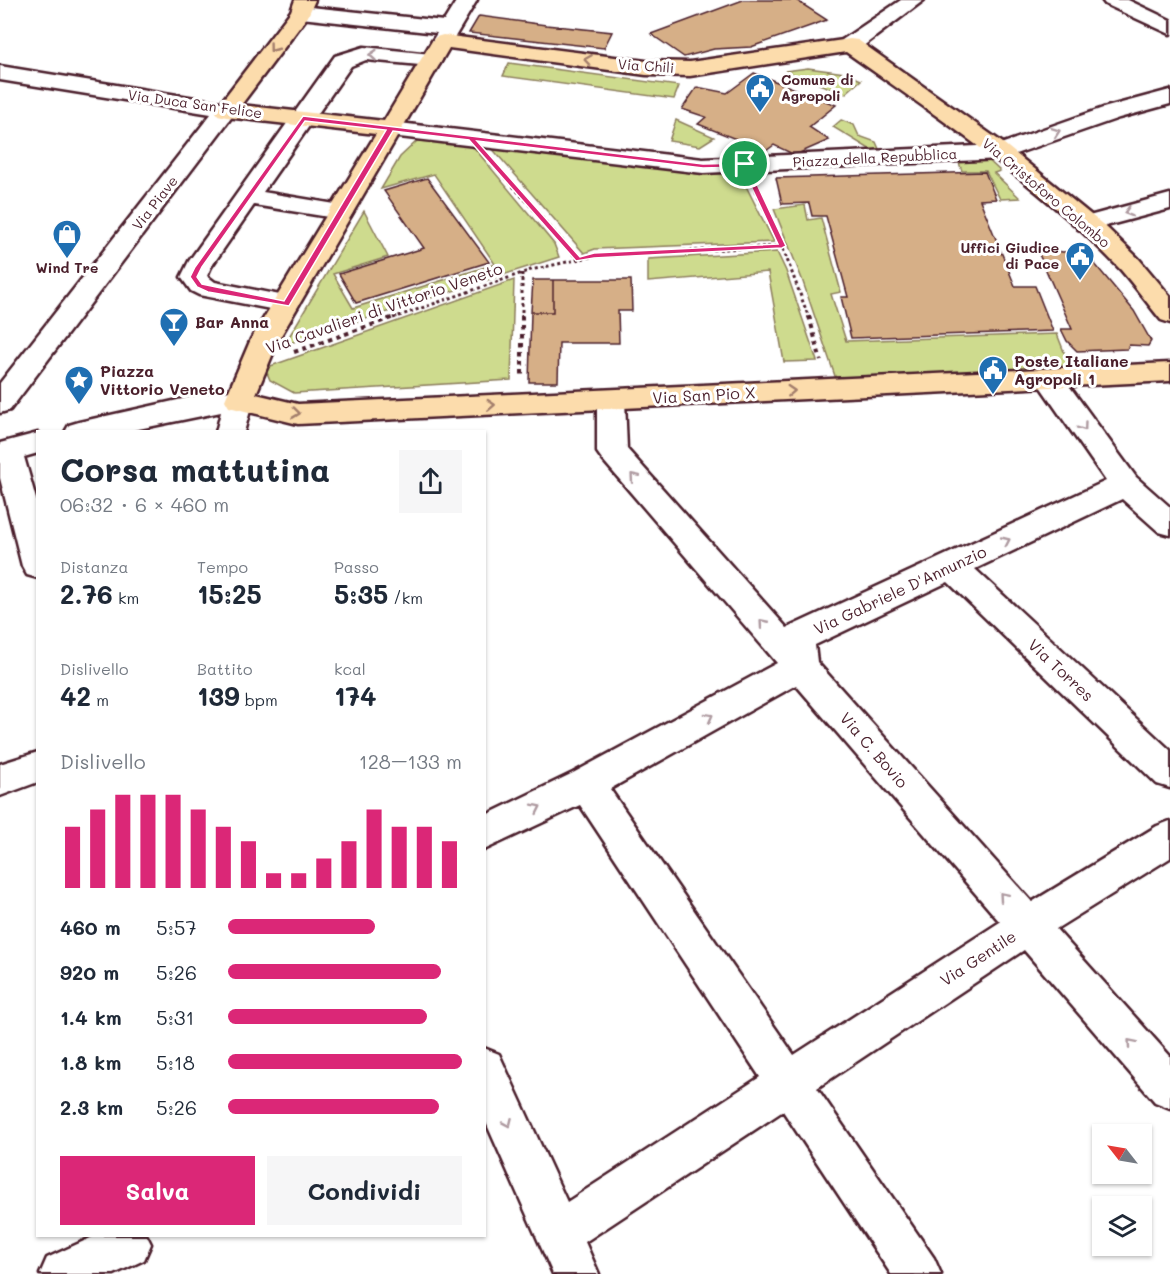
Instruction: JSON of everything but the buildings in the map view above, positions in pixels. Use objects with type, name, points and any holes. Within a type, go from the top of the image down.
[{"type":"main road","name":"Via Piave","points":[[226,110],[303,6]]},
{"type":"main road","name":"Via Chili","points":[[441,43],[646,68],[690,69],[850,45]]},
{"type":"main road","points":[[239,400],[265,339],[441,43]]},
{"type":"main road","name":"Via Cristoforo Colombo","points":[[850,45],[1001,152],[1087,224],[1131,266],[1170,314]]},
{"type":"main road","name":"Via Duca San Felice","points":[[226,110],[391,129]]},
{"type":"main road","name":"Via San Pio X","points":[[239,400],[298,414],[1170,372]]},
{"type":"street","points":[[441,43],[466,0]]},
{"type":"street","points":[[850,45],[915,0]]},
{"type":"street","points":[[1112,0],[1170,28]]},
{"type":"street","points":[[303,6],[441,43]]},
{"type":"street","points":[[286,304],[208,289],[200,285],[194,277],[343,62],[364,53],[441,43]]},
{"type":"street","name":"Via Duca San Felice","points":[[0,73],[226,110]]},
{"type":"street","name":"Piazza della Repubblica","points":[[391,129],[703,166],[1001,152],[1111,113],[1170,97]]},
{"type":"street","name":"Via Piave","points":[[0,403],[226,110]]},
{"type":"street","points":[[248,197],[341,212]]},
{"type":"street","points":[[1087,224],[1170,201]]},
{"type":"street","points":[[1049,379],[1125,485],[1170,524]]},
{"type":"street","points":[[98,430],[205,404],[239,400],[231,430]]},
{"type":"street","name":"Via C. Bovio","points":[[611,400],[612,452],[1170,1087]]},
{"type":"street","points":[[36,444],[4,452],[36,559]]},
{"type":"street","name":"Via Gabriele D'Annunzio","points":[[801,666],[798,638],[1125,485]]},
{"type":"street","name":"Via Torres","points":[[951,566],[1170,773]]},
{"type":"street","points":[[486,833],[586,784],[801,666]]},
{"type":"street","points":[[0,780],[36,768]]},
{"type":"street","points":[[586,784],[918,1274]]},
{"type":"street","name":"Via Gentile","points":[[558,1234],[1028,925],[1170,838]]},
{"type":"street","points":[[486,1073],[576,1274]]},
{"type":"street","points":[[63,1274],[128,1244]]},
{"type":"path","points":[[471,138],[578,259]]},
{"type":"path","points":[[745,164],[782,246],[811,322],[829,390]]},
{"type":"path","name":"Via Cavalieri di Vittorio Veneto","points":[[254,366],[522,273],[578,259],[594,256],[782,246]]},
{"type":"path","name":"Via Cavalieri di Vittorio Veneto","points":[[522,273],[522,404]]},
{"type":"green space","points":[[509,63],[679,86],[674,99],[503,76]]},
{"type":"green space","points":[[808,68],[845,73],[861,80],[845,94],[785,71]]},
{"type":"green space","points":[[676,120],[714,137],[700,146],[669,141]]},
{"type":"green space","points":[[841,120],[854,125],[859,136],[876,142],[879,149],[871,150],[833,127]]},
{"type":"green space","points":[[417,141],[471,144],[554,244],[559,257],[284,345],[364,211],[388,257],[333,274],[353,308],[495,264],[434,174],[381,189],[400,157]]},
{"type":"green space","points":[[489,145],[706,175],[739,172],[774,242],[595,249],[584,253]]},
{"type":"green space","points":[[985,157],[1000,171],[994,173],[1020,198],[1000,199],[986,171],[962,171],[958,160]]},
{"type":"green space","points":[[805,205],[808,220],[821,218],[841,292],[831,294],[846,341],[1057,334],[1072,372],[837,382],[802,279],[774,209]]},
{"type":"green space","points":[[777,252],[786,271],[817,361],[784,362],[768,272],[648,282],[648,259]]},
{"type":"green space","points":[[514,280],[511,380],[294,393],[270,380],[265,368]]},
{"type":"place","name":"Comune di Agropoli","points":[[760,114]]},
{"type":"place","name":"Wind Tre","points":[[67,260]]},
{"type":"place","name":"Uffici Giudice di Pace","points":[[1080,282]]},
{"type":"place","name":"Bar Anna","points":[[174,348]]},
{"type":"place","name":"Poste Italiane Agropoli 1","points":[[993,396]]},
{"type":"place","name":"Piazza Vittorio Veneto","points":[[79,406]]},
{"type":"route","points":[[745,164],[703,166],[630,157],[391,129],[303,118],[198,267],[194,277],[200,285],[208,289],[286,304],[391,129],[471,138],[578,259],[594,256],[782,246],[745,164]]}]
